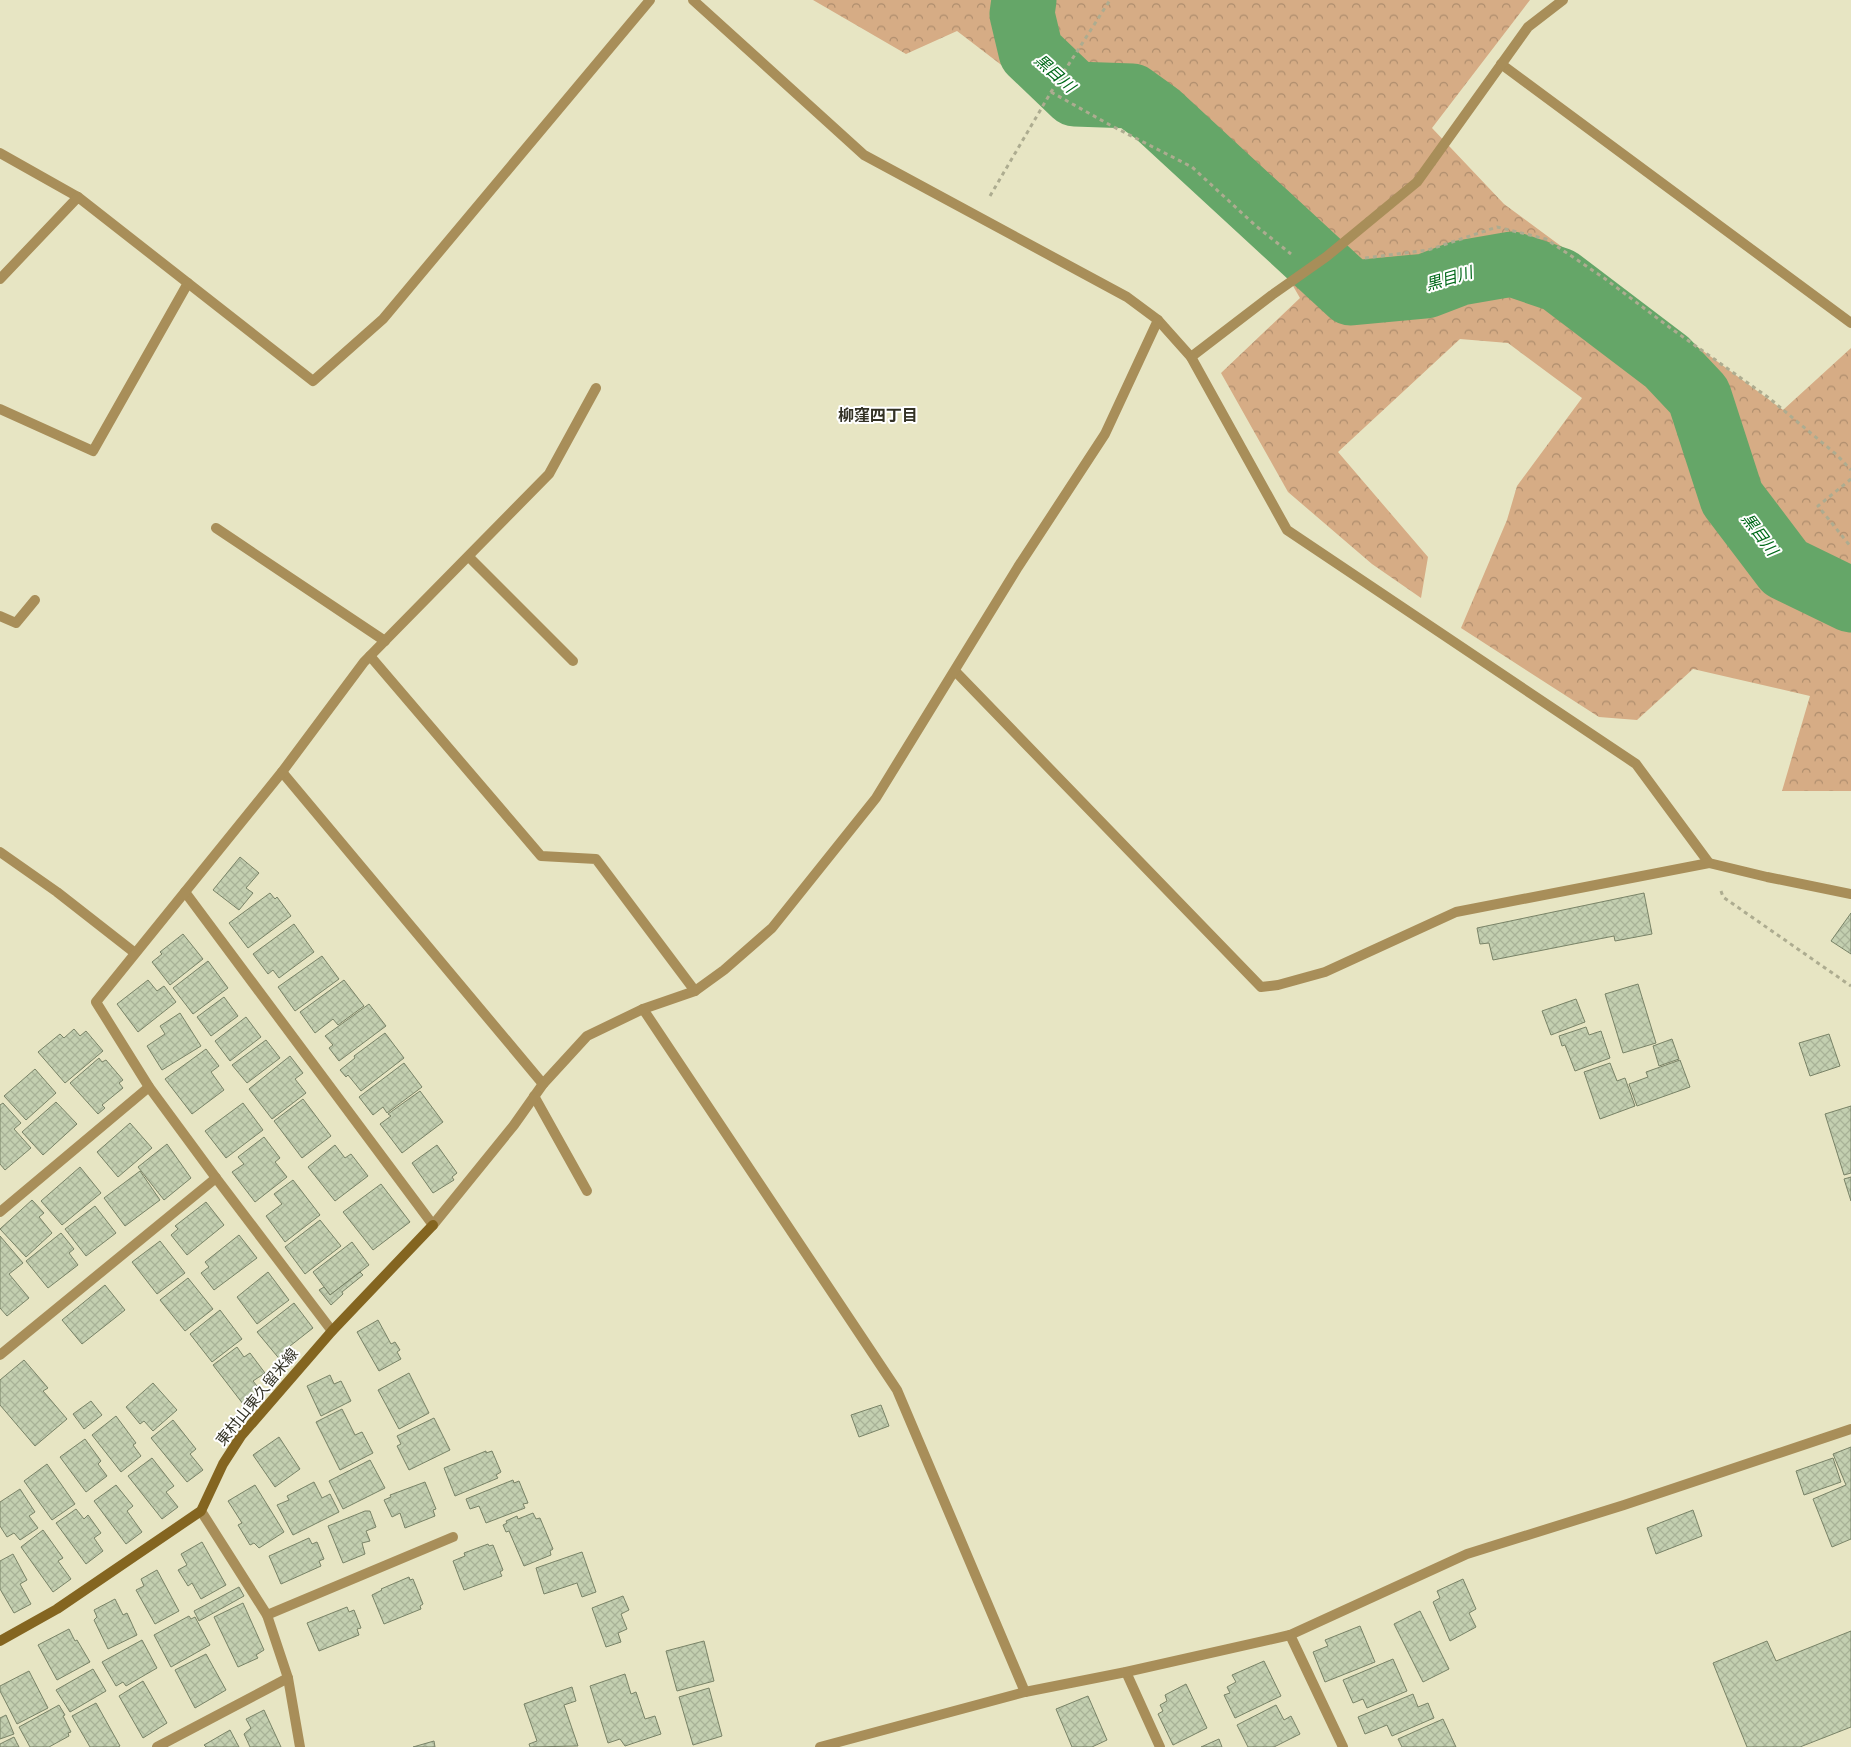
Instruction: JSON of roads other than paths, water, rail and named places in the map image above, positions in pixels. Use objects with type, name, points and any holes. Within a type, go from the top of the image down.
[{"type":"main road","name":"東村山東久留米線","points":[[201,1511],[222,1464],[241,1436],[332,1331],[433,1224]]},
{"type":"main road","points":[[0,1641],[57,1609],[201,1511]]},
{"type":"street","points":[[0,154],[78,197],[313,381],[383,320],[650,0]]},
{"type":"street","points":[[693,0],[864,154],[1127,297],[1158,320],[1191,357],[1287,530],[1636,764],[1709,863]]},
{"type":"street","points":[[1191,357],[1326,257],[1417,182],[1528,27],[1562,0]]},
{"type":"street","points":[[1501,64],[1851,323]]},
{"type":"street","points":[[0,279],[78,197]]},
{"type":"street","points":[[0,409],[93,451],[188,283]]},
{"type":"street","points":[[184,892],[433,1224],[514,1125],[543,1084],[587,1036],[643,1009],[695,991],[724,970],[772,928],[876,798],[1018,567],[1105,434],[1158,320]]},
{"type":"street","points":[[332,1331],[216,1178],[150,1086],[96,1002],[282,772],[364,662],[549,474],[596,388]]},
{"type":"street","points":[[216,528],[385,641]]},
{"type":"street","points":[[469,557],[573,661]]},
{"type":"street","points":[[0,616],[16,623],[35,600]]},
{"type":"street","points":[[370,656],[541,856],[596,859],[695,991]]},
{"type":"street","points":[[955,672],[1261,987],[1278,985],[1326,972],[1456,912],[1709,863],[1851,894]]},
{"type":"street","points":[[282,772],[543,1084]]},
{"type":"street","points":[[0,852],[57,892],[136,953]]},
{"type":"street","points":[[643,1009],[897,1390],[1025,1692]]},
{"type":"street","points":[[0,1212],[150,1086]]},
{"type":"street","points":[[534,1096],[587,1191]]},
{"type":"street","points":[[0,1355],[216,1178]]},
{"type":"street","points":[[820,1747],[1025,1692],[1126,1672],[1290,1635],[1467,1554],[1624,1505],[1851,1429]]},
{"type":"street","points":[[201,1511],[267,1615],[288,1678],[300,1747]]},
{"type":"street","points":[[267,1615],[453,1537]]},
{"type":"street","points":[[1290,1635],[1343,1747]]},
{"type":"street","points":[[1126,1672],[1160,1747]]},
{"type":"street","points":[[157,1747],[288,1678]]},
{"type":"waterway","name":"黒目川","points":[[1024,0],[1022,14],[1031,52],[1075,94],[1132,96],[1157,114],[1351,293],[1426,286],[1460,273],[1512,264],[1559,280],[1667,362],[1699,396],[1732,498],[1785,568],[1851,600]]},
{"type":"district","name":"柳窪四丁目","points":[[878,415]]}]
